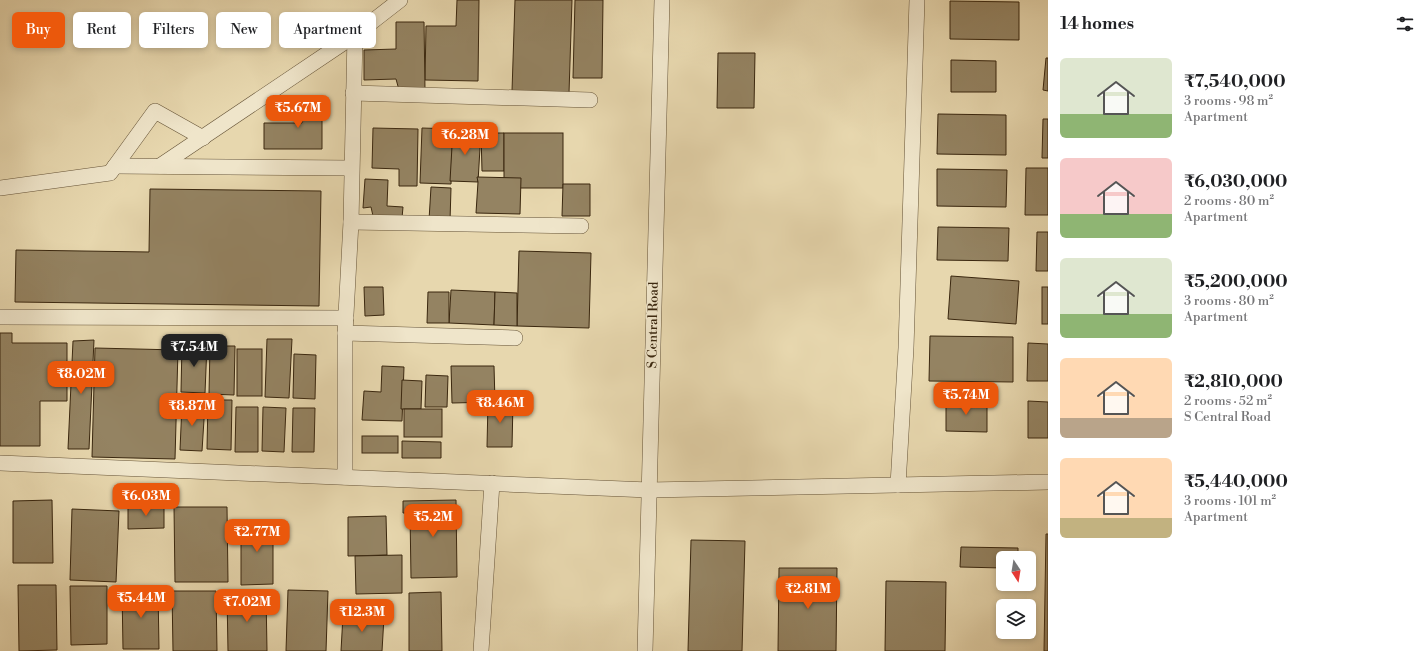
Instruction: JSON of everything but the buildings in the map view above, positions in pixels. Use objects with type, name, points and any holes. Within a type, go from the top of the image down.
[{"type":"street","points":[[376,19],[400,0]]},
{"type":"street","name":"S Central Road","points":[[645,651],[662,0]]},
{"type":"street","points":[[898,485],[906,348],[917,0]]},
{"type":"street","points":[[160,166],[336,48]]},
{"type":"street","points":[[345,477],[345,325],[351,222],[355,48]]},
{"type":"street","points":[[353,93],[590,100]]},
{"type":"street","points":[[0,188],[110,173],[155,111],[203,138]]},
{"type":"street","points":[[115,166],[351,168]]},
{"type":"street","points":[[351,222],[580,226]]},
{"type":"street","points":[[0,317],[345,325],[515,338]]},
{"type":"street","points":[[0,463],[649,490],[1048,482]]},
{"type":"street","points":[[481,651],[492,483]]}]
